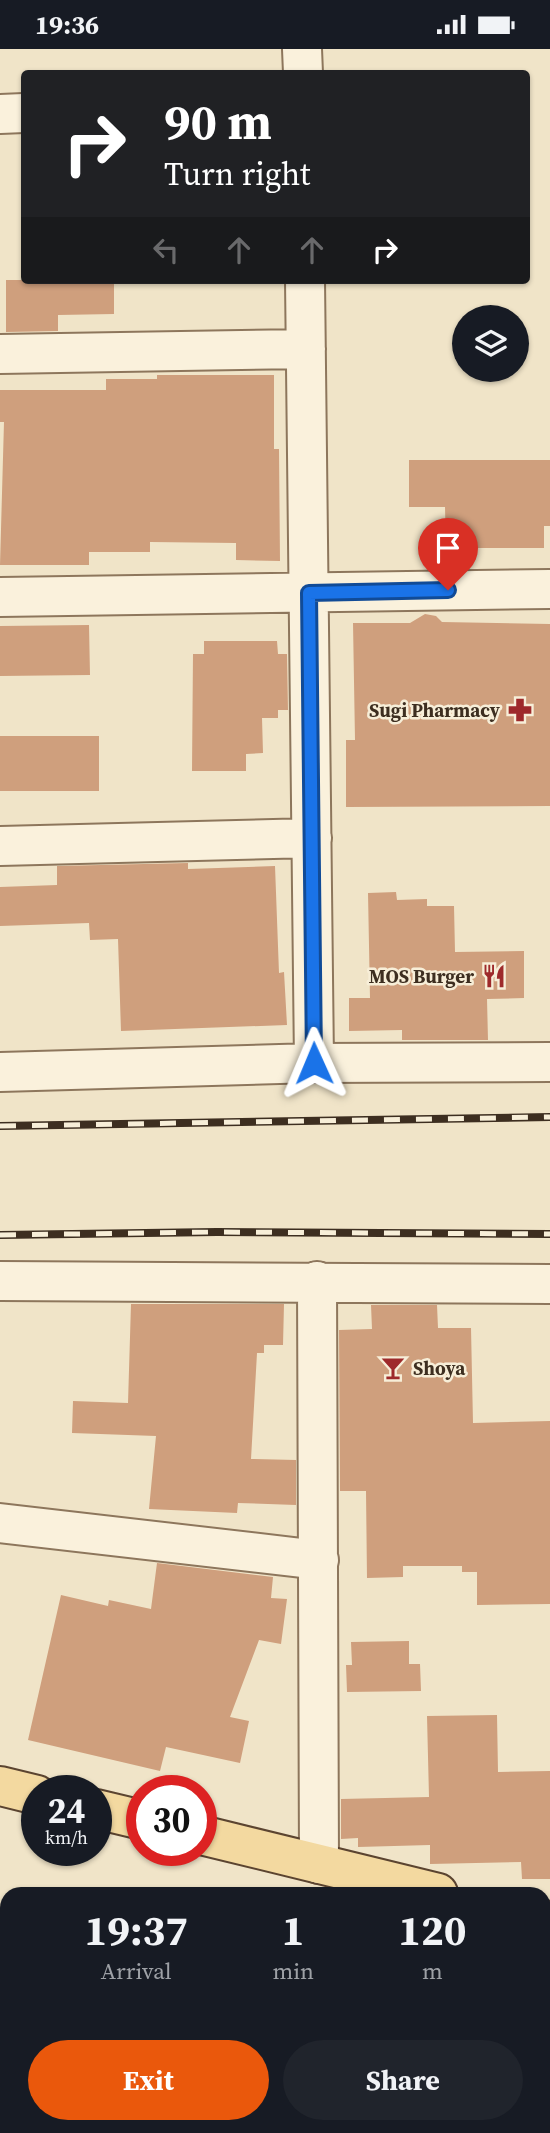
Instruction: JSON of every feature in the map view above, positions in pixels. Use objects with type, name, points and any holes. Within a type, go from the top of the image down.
[{"type":"main road","points":[[0,1786],[21,1791]]},
{"type":"main road","points":[[217,1839],[401,1887]]},
{"type":"street","points":[[302,49],[303,70]]},
{"type":"street","points":[[0,114],[21,113]]},
{"type":"street","points":[[305,284],[314,1063]]},
{"type":"street","points":[[0,353],[306,349]]},
{"type":"street","points":[[0,597],[550,589]]},
{"type":"street","points":[[0,846],[312,838]]},
{"type":"street","points":[[0,1072],[314,1063],[550,1062]]},
{"type":"street","points":[[0,1281],[550,1284]]},
{"type":"street","points":[[317,1281],[319,1864]]},
{"type":"street","points":[[0,1523],[319,1560]]},
{"type":"building","points":[[6,280],[21,280],[21,284],[114,284],[114,314],[58,315],[58,331],[6,332]]},
{"type":"building","points":[[157,375],[274,375],[274,449],[279,449],[280,561],[236,560],[236,543],[150,542],[150,552],[89,552],[89,565],[0,565],[4,422],[0,422],[0,390],[106,390],[106,379],[157,379]]},
{"type":"building","points":[[409,460],[550,460],[550,526],[544,526],[544,548],[446,548],[445,507],[409,507]]},
{"type":"building","points":[[425,614],[436,616],[442,622],[550,624],[550,806],[346,807],[346,740],[355,740],[353,623],[410,623]]},
{"type":"building","points":[[89,625],[90,675],[0,676],[0,626]]},
{"type":"building","points":[[204,641],[277,641],[278,654],[287,654],[288,710],[278,710],[278,718],[262,718],[263,753],[246,754],[246,771],[192,771],[193,654],[204,654]]},
{"type":"building","points":[[0,736],[99,736],[99,791],[0,791]]},
{"type":"building","points":[[188,863],[188,869],[275,866],[279,973],[284,972],[287,1025],[121,1031],[118,939],[90,940],[89,923],[0,926],[0,887],[57,885],[57,866]]},
{"type":"building","points":[[396,892],[397,900],[427,899],[427,906],[454,906],[455,952],[524,951],[524,998],[487,999],[488,1040],[402,1040],[402,1030],[349,1031],[349,998],[370,998],[368,893]]},
{"type":"building","points":[[131,1304],[284,1304],[283,1345],[264,1345],[264,1353],[257,1353],[251,1459],[296,1460],[296,1505],[238,1503],[237,1513],[149,1509],[156,1436],[72,1433],[73,1401],[128,1403]]},
{"type":"building","points":[[371,1305],[437,1305],[438,1328],[471,1328],[473,1423],[550,1421],[550,1604],[477,1605],[477,1572],[462,1572],[462,1566],[403,1566],[403,1577],[367,1578],[366,1491],[340,1491],[339,1330],[372,1329]]},
{"type":"building","points":[[157,1563],[273,1577],[271,1598],[287,1599],[281,1644],[259,1640],[230,1717],[249,1721],[240,1763],[166,1747],[160,1771],[28,1740],[61,1595],[108,1606],[109,1600],[151,1609]]},
{"type":"building","points":[[409,1641],[409,1664],[420,1664],[421,1691],[347,1692],[346,1665],[352,1665],[351,1642]]},
{"type":"building","points":[[497,1715],[498,1772],[550,1771],[550,1879],[522,1879],[521,1862],[430,1864],[430,1845],[358,1847],[358,1838],[341,1839],[341,1799],[429,1797],[427,1716]]},
{"type":"railway","points":[[0,1126],[550,1117]]},
{"type":"railway","points":[[0,1235],[217,1232],[550,1234]]},
{"type":"place","name":"Sugi Pharmacy","points":[[520,710]]},
{"type":"place","name":"MOS Burger","points":[[494,976]]},
{"type":"place","name":"Shoya","points":[[393,1368]]},
{"type":"route","points":[[314,1063],[309,593],[448,590]]}]
